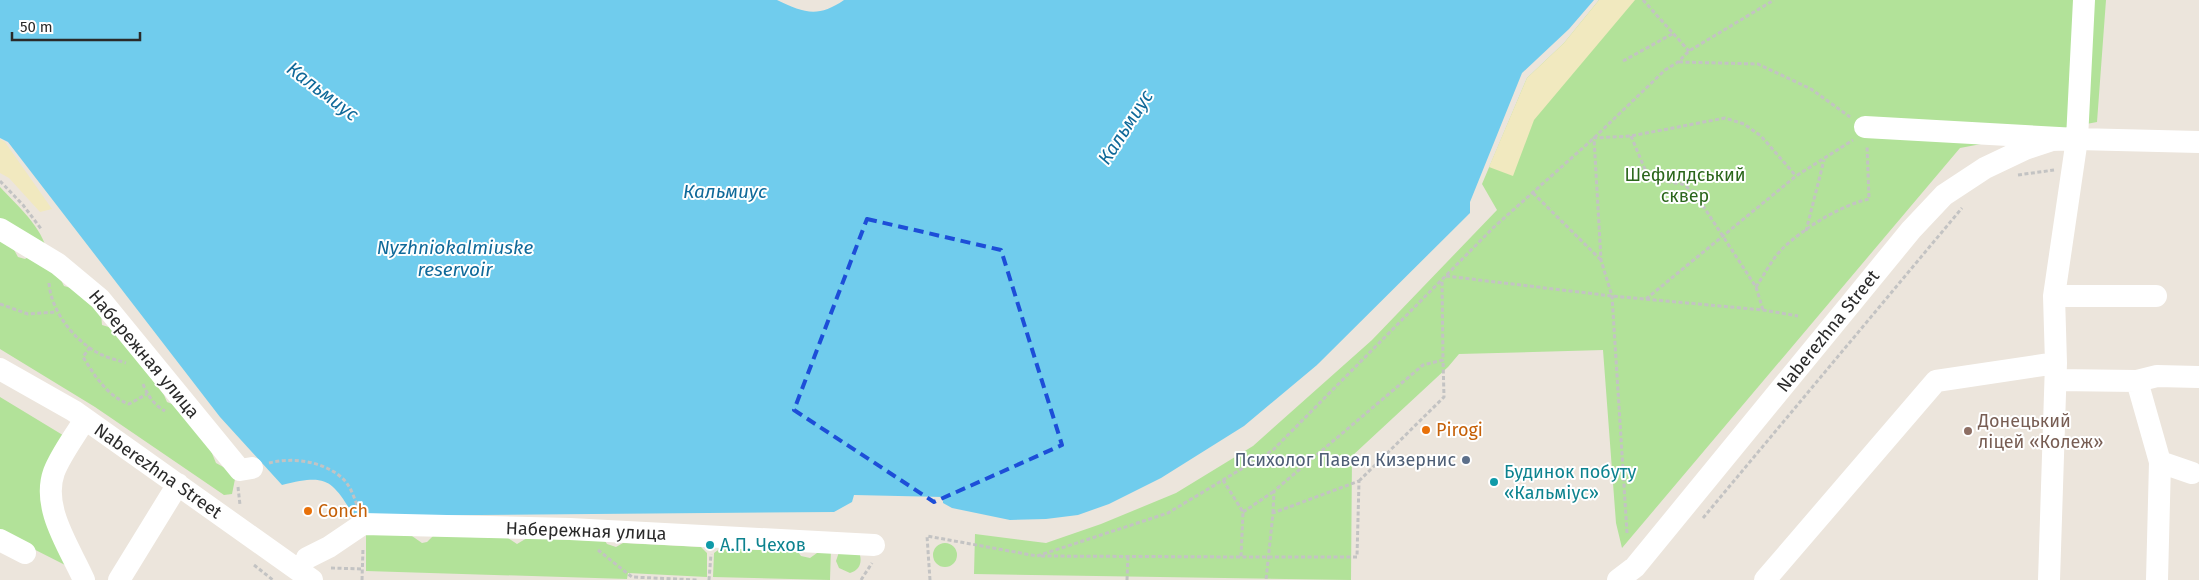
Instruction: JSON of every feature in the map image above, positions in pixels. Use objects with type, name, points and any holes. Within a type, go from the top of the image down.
[{"type":"street","points":[[2049,580],[2056,372],[2054,296],[2077,139],[2084,0]]},
{"type":"street","points":[[1866,129],[2077,139],[2199,142]]},
{"type":"street","name":"Naberezhna Street","points":[[1618,580],[1635,568],[1911,230],[1944,195],[1984,168],[2025,149],[2052,140],[2077,139]]},
{"type":"street","name":"Набережная улица","points":[[0,230],[52,261],[100,299],[246,469]]},
{"type":"street","points":[[2054,296],[2156,296]]},
{"type":"street","name":"Naberezhna Street","points":[[0,369],[85,419],[312,580]]},
{"type":"street","points":[[1765,580],[1936,381],[2056,372],[2137,381],[2157,376],[2199,377]]},
{"type":"street","points":[[2137,381],[2160,462],[2157,580]]},
{"type":"street","points":[[84,580],[54,514],[50,496],[54,471],[85,419]]},
{"type":"street","points":[[2160,462],[2192,473]]},
{"type":"street","points":[[118,580],[178,484]]},
{"type":"street","name":"Набережная улица","points":[[307,558],[329,547],[363,524],[570,529],[874,545]]},
{"type":"street","points":[[0,540],[25,553]]},
{"type":"path","points":[[1644,0],[1688,51]]},
{"type":"path","points":[[1037,556],[1168,513],[1273,450],[1494,227],[1594,138],[1665,70],[1678,62],[1688,51],[1774,0]]},
{"type":"path","points":[[1623,61],[1674,33]]},
{"type":"path","points":[[1678,62],[1758,64],[1811,89],[1866,129]]},
{"type":"path","points":[[1594,138],[1631,136],[1725,118],[1744,124],[1761,136],[1796,176]]},
{"type":"path","points":[[1646,299],[1796,176],[1866,129]]},
{"type":"path","points":[[1756,287],[1781,250],[1806,231],[1853,203],[1869,199],[1866,129]]},
{"type":"path","points":[[1631,136],[1649,178],[1682,184],[1694,192],[1756,287],[1763,310]]},
{"type":"path","points":[[1594,138],[1601,260],[1612,296],[1626,533]]},
{"type":"path","points":[[1806,231],[1824,159]]},
{"type":"path","points":[[2010,176],[2072,168]]},
{"type":"path","points":[[0,181],[23,205],[45,234]]},
{"type":"path","points":[[1533,193],[1601,260]]},
{"type":"path","points":[[1702,518],[1968,201]]},
{"type":"path","points":[[52,261],[49,274],[50,295],[56,312],[76,336],[99,354],[130,364]]},
{"type":"path","points":[[1444,278],[1763,310],[1798,316]]},
{"type":"path","points":[[1273,512],[1359,481],[1444,397],[1444,278]]},
{"type":"path","points":[[0,304],[28,314],[56,312]]},
{"type":"path","points":[[90,347],[84,357],[92,371],[112,395],[129,404],[147,394]]},
{"type":"path","points":[[1243,512],[1274,491],[1423,365],[1443,360]]},
{"type":"path","points":[[141,380],[147,394],[157,407],[170,413]]},
{"type":"path","points":[[248,511],[240,505],[237,498],[246,469],[282,460],[305,461],[325,468],[341,477],[354,496],[360,514]]},
{"type":"path","points":[[1223,480],[1243,512],[1241,557]]},
{"type":"path","points":[[930,580],[927,536],[1037,556],[1358,557],[1359,481]]},
{"type":"path","points":[[1266,580],[1274,491]]},
{"type":"path","points":[[570,529],[632,577],[698,580]]},
{"type":"path","points":[[709,580],[712,536]]},
{"type":"path","points":[[1127,580],[1128,556]]},
{"type":"path","points":[[307,558],[324,567],[362,569]]},
{"type":"highlighted area","points":[[867,219],[1001,250],[1062,445],[934,502],[794,410]]},
{"type":"green space","name":"Шефилдський сквер","points":[[1599,0],[2106,0],[2097,122],[1960,148],[1622,548],[1616,523],[1603,350],[1459,354],[1448,367],[1352,456],[1351,580],[974,574],[975,534],[1046,543],[1101,524],[1176,493],[1253,446],[1372,340],[1497,210],[1482,184],[1527,78],[1564,43]]},
{"type":"green space","points":[[0,187],[35,226],[45,243],[47,252],[0,224]]},
{"type":"green space","points":[[0,236],[13,248],[18,257],[25,259],[31,255],[61,280],[64,286],[71,288],[101,314],[102,325],[112,328],[164,395],[167,402],[172,404],[209,446],[216,463],[236,474],[232,494],[224,495],[95,407],[0,349]]},
{"type":"green space","points":[[0,397],[66,437],[48,467],[69,567],[0,532]]},
{"type":"green space","points":[[366,529],[412,536],[422,543],[427,542],[433,536],[508,538],[517,544],[527,538],[605,541],[607,544],[616,547],[623,543],[701,547],[707,553],[707,577],[628,573],[627,579],[366,571]]},
{"type":"green space","points":[[945,543],[954,546],[957,555],[954,564],[945,567],[936,564],[933,555],[936,546]]},
{"type":"green space","points":[[721,548],[798,552],[801,556],[810,558],[817,553],[831,548],[830,580],[713,577],[714,553]]},
{"type":"green space","points":[[839,552],[860,555],[861,561],[858,568],[850,573],[839,568],[836,561]]},
{"type":"sand","points":[[1599,0],[1635,0],[1534,120],[1513,176],[1489,167],[1527,78],[1564,43]]},
{"type":"sand","points":[[0,139],[5,142],[52,209],[40,212],[9,178],[0,173]]},
{"type":"water","name":"Nyzhniokalmiuske reservoir","points":[[0,0],[777,0],[795,8],[811,12],[835,6],[844,0],[1594,0],[1569,29],[1522,73],[1470,202],[1470,213],[1317,365],[1244,426],[1161,478],[1109,504],[1078,515],[1046,519],[1010,520],[952,508],[943,503],[943,497],[854,495],[852,502],[834,512],[354,516],[339,494],[326,482],[309,480],[282,485],[220,417],[8,142],[0,138]]},
{"type":"place","name":"Pirogi","points":[[1426,430]]},
{"type":"place","name":"Донецький ліцей «Колеж»","points":[[1968,431]]},
{"type":"place","name":"Психолог Павел Кизернис","points":[[1466,460]]},
{"type":"place","name":"Будинок побуту «Кальміус»","points":[[1494,482]]},
{"type":"place","name":"Conch","points":[[308,511]]},
{"type":"place","name":"А.П. Чехов","points":[[710,545]]},
{"type":"water label","name":"Кальмиус","points":[[323,91]]},
{"type":"water label","name":"Кальмиус","points":[[1125,127]]},
{"type":"water label","name":"Кальмиус","points":[[725,191]]}]
